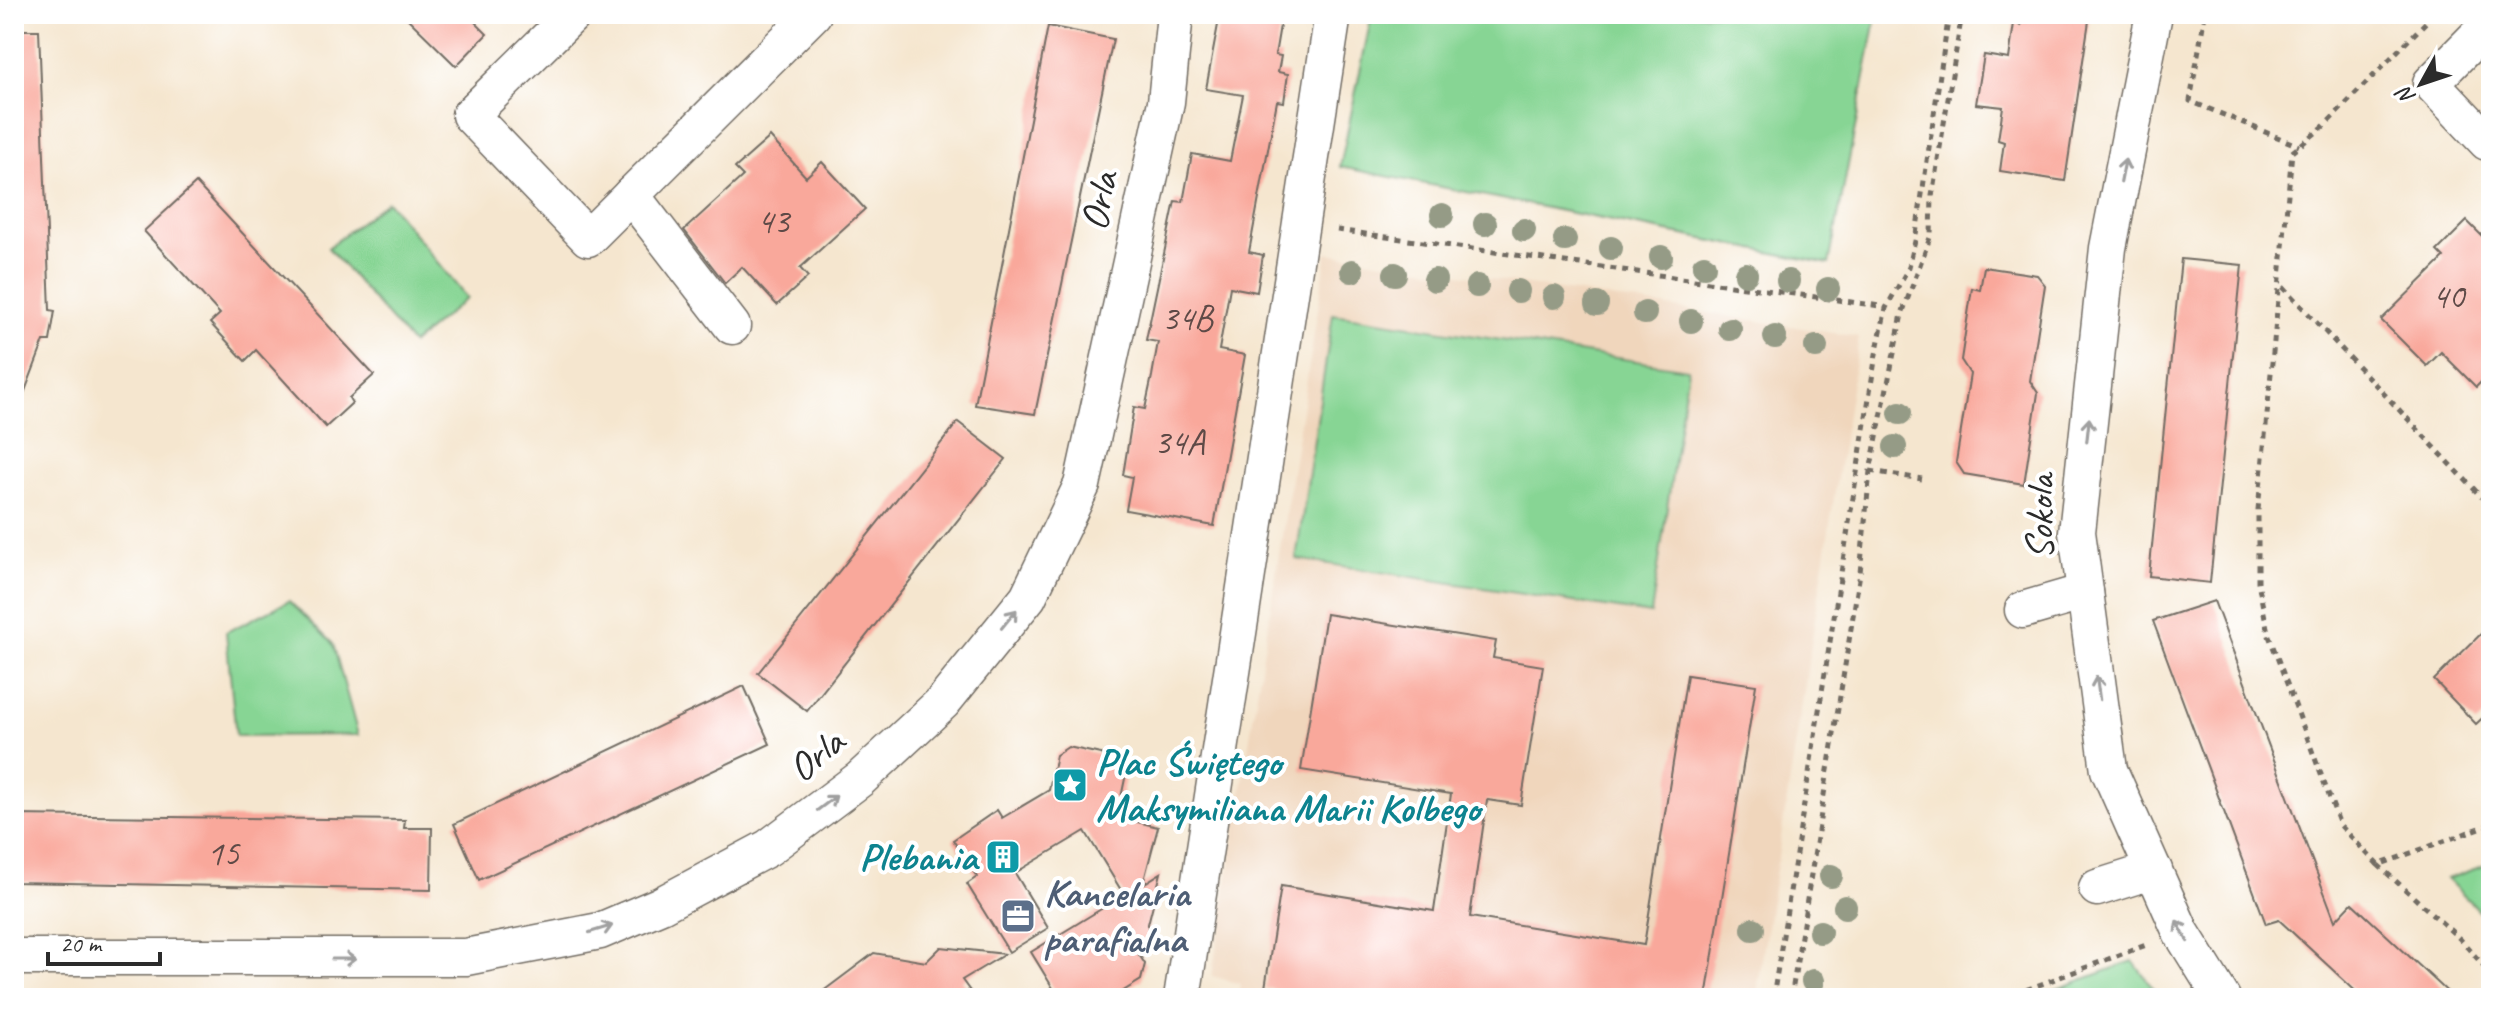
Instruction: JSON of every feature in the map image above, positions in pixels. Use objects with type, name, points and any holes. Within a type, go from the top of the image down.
[{"type":"street","points":[[573,14],[470,115],[588,238],[813,14]]},
{"type":"street","name":"Orla","points":[[14,957],[466,957],[600,931],[661,905],[768,848],[860,779],[943,702],[1028,597],[1082,485],[1166,102],[1175,14]]},
{"type":"street","points":[[1182,998],[1333,14]]},
{"type":"street","name":"Sokola","points":[[2154,14],[2108,248],[2077,532],[2109,770],[2181,932],[2222,998]]},
{"type":"street","points":[[2490,142],[2431,83],[2491,22]]},
{"type":"street","points":[[631,195],[732,326]]},
{"type":"street","points":[[2023,610],[2085,592]]},
{"type":"street","points":[[2097,888],[2154,870]]},
{"type":"path","points":[[1773,998],[1876,354],[1886,308],[1909,267],[1915,241],[1949,14]]},
{"type":"path","points":[[1791,998],[1860,573],[1870,471],[1898,313],[1931,235],[1932,196],[1962,14]]},
{"type":"path","points":[[2205,14],[2190,101],[2300,146]]},
{"type":"path","points":[[2434,14],[2292,152],[2258,510],[2258,582],[2268,633],[2340,825],[2378,865],[2460,939],[2491,974]]},
{"type":"path","points":[[1301,225],[1880,306]]},
{"type":"path","points":[[2283,287],[2491,507]]},
{"type":"path","points":[[1870,471],[1922,479]]},
{"type":"path","points":[[2378,865],[2491,824]]},
{"type":"path","points":[[2004,998],[2181,932]]},
{"type":"shaded area","points":[[1327,253],[1859,337],[1756,998],[1239,998],[1241,984],[1212,976]]},
{"type":"green space","points":[[1372,14],[1877,14],[1829,264],[1340,167]]},
{"type":"green space","points":[[387,201],[467,298],[412,344],[328,248]]},
{"type":"green space","points":[[1333,314],[1688,369],[1651,614],[1296,559]]},
{"type":"green space","points":[[289,601],[333,644],[358,735],[236,736],[226,632]]},
{"type":"green space","points":[[2491,863],[2491,923],[2447,879]]},
{"type":"green space","points":[[2133,961],[2160,998],[2033,998]]},
{"type":"building","points":[[403,14],[467,14],[487,34],[456,66]]},
{"type":"building","points":[[1220,14],[1282,14],[1275,55],[1281,56],[1278,72],[1288,74],[1284,102],[1277,101],[1249,252],[1263,255],[1257,292],[1230,287],[1219,350],[1245,355],[1214,526],[1126,510],[1132,477],[1123,475],[1134,407],[1145,409],[1152,376],[1158,342],[1146,340],[1175,201],[1183,202],[1192,154],[1230,161],[1243,95],[1206,89]]},
{"type":"building","points":[[2022,14],[2090,14],[2065,181],[2000,171],[2004,142],[1998,140],[2003,107],[1976,104],[1984,55],[2009,59],[2014,23],[2021,25]]},
{"type":"building","points":[[1048,26],[1113,39],[1035,414],[975,405]]},
{"type":"building","points":[[14,30],[39,30],[50,310],[55,311],[50,341],[44,341],[17,412],[14,412]]},
{"type":"building","points":[[770,137],[806,177],[822,162],[865,209],[800,268],[808,277],[777,305],[742,267],[725,283],[684,230],[743,176],[735,168]]},
{"type":"building","points":[[196,183],[374,375],[349,398],[352,403],[326,427],[256,350],[245,361],[210,323],[220,314],[144,231]]},
{"type":"building","points":[[2467,221],[2491,245],[2491,372],[2476,387],[2441,352],[2427,366],[2381,320],[2444,258],[2437,251]]},
{"type":"building","points":[[2181,259],[2242,265],[2210,583],[2149,576]]},
{"type":"building","points":[[1984,267],[2037,275],[2045,285],[2030,381],[2038,393],[2024,484],[1964,474],[1956,462],[1970,374],[1961,360],[1972,288],[1980,290]]},
{"type":"building","points":[[958,422],[1006,459],[807,711],[758,673]]},
{"type":"building","points":[[2214,601],[2335,921],[2352,903],[2454,998],[2363,998],[2279,920],[2266,924],[2153,621]]},
{"type":"building","points":[[1326,614],[1496,641],[1493,658],[1543,666],[1521,805],[1487,800],[1470,917],[1644,945],[1687,675],[1756,685],[1706,998],[1327,998],[1265,988],[1281,886],[1434,911],[1451,794],[1301,770]]},
{"type":"building","points":[[2491,624],[2491,710],[2476,724],[2434,680]]},
{"type":"building","points":[[744,686],[770,744],[479,880],[454,824]]},
{"type":"building","name":"Plebania","points":[[1068,747],[1119,758],[1127,769],[1117,817],[1158,827],[1143,884],[1161,873],[1148,924],[1149,940],[1136,950],[1145,964],[1141,980],[1112,998],[1059,998],[1031,952],[1124,895],[1085,831],[1015,873],[1048,928],[1009,952],[967,884],[977,877],[953,840],[997,810],[1002,818],[1049,790],[1056,755]]},
{"type":"building","points":[[14,815],[405,820],[404,828],[432,828],[431,890],[14,882]]},
{"type":"building","points":[[941,947],[1005,954],[962,980],[975,998],[814,998],[874,953],[926,962]]},
{"type":"place","name":"Plac Świętego Maksymiliana Marii Kolbego","points":[[1070,785]]},
{"type":"place","name":"Plebania","points":[[1003,857]]},
{"type":"place","name":"Kancelaria parafialna","points":[[1018,916]]}]
